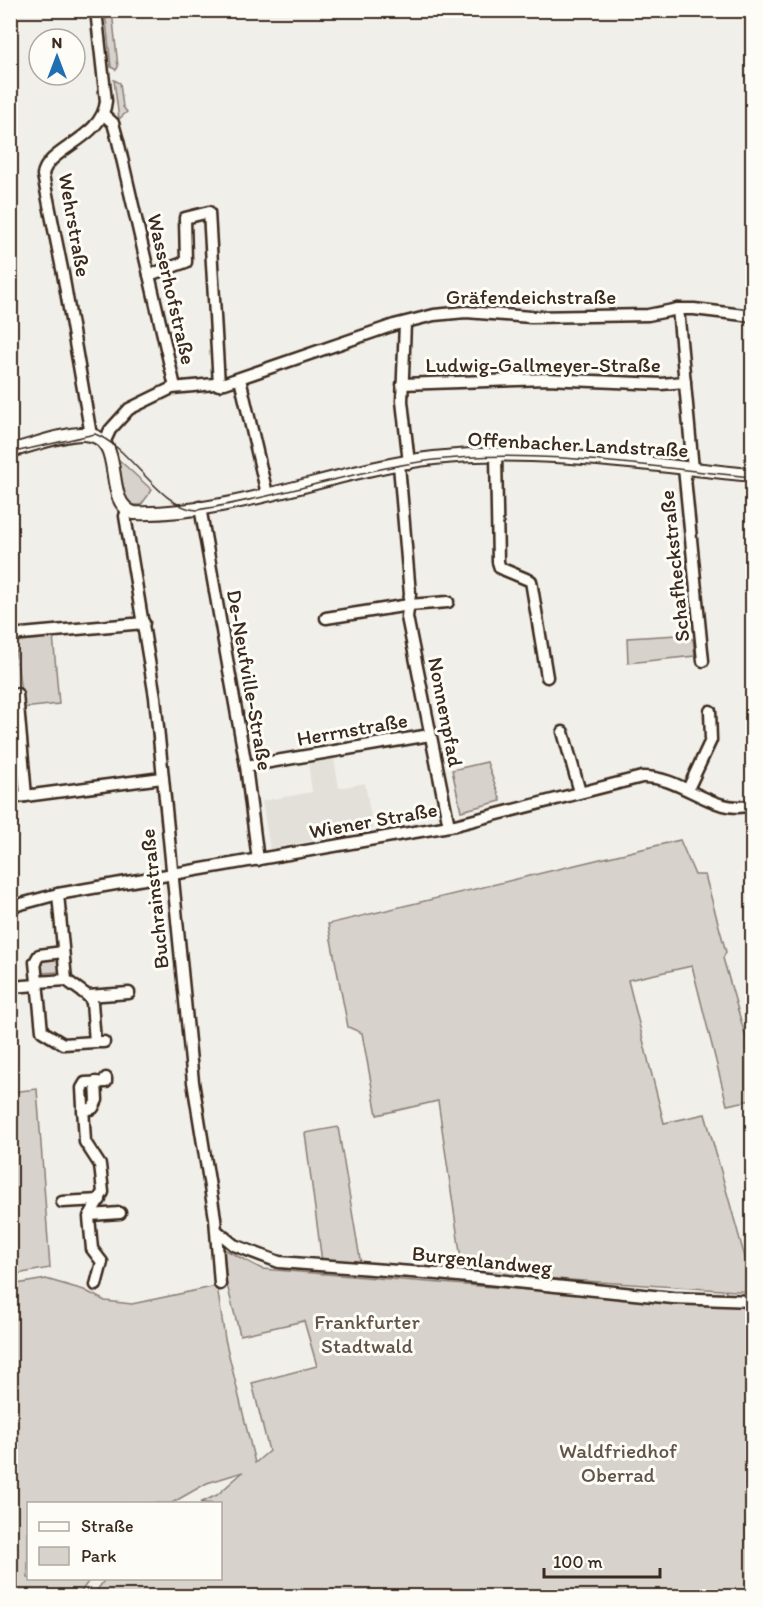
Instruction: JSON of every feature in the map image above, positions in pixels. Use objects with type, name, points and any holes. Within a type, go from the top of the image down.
[{"type":"main road","points":[[10,451],[75,435],[91,435],[104,443],[111,458],[120,500],[127,511]]},
{"type":"main road","name":"Offenbacher Landstraße","points":[[127,511],[142,513],[196,508],[404,464],[496,455],[753,474]]},
{"type":"street","points":[[96,10],[106,101],[104,114]]},
{"type":"street","name":"Wasserhofstraße","points":[[104,114],[113,123],[175,387],[142,401],[129,410],[110,430],[104,443]]},
{"type":"street","name":"Wehrstraße","points":[[91,435],[43,171],[91,130],[104,114]]},
{"type":"street","points":[[149,275],[186,262],[185,218],[209,212],[219,385]]},
{"type":"street","name":"Gräfendeichstraße","points":[[175,387],[219,385],[405,323],[449,313],[531,317],[648,315],[678,309],[753,315]]},
{"type":"street","name":"Schafheckstraße","points":[[678,309],[685,382],[688,469],[703,661]]},
{"type":"street","name":"Nonnenpfad","points":[[405,323],[402,384],[409,605],[407,617],[448,826]]},
{"type":"street","points":[[240,379],[267,494]]},
{"type":"street","name":"Ludwig-Gallmeyer-Straße","points":[[402,384],[547,379],[661,384],[685,382]]},
{"type":"street","points":[[496,455],[498,562],[500,568],[507,573],[531,581],[547,677]]},
{"type":"street","name":"De-Neufville-Straße","points":[[196,508],[246,766],[258,860]]},
{"type":"street","name":"Buchrainstraße","points":[[127,511],[125,516],[155,697],[193,1082],[217,1231],[220,1284]]},
{"type":"street","points":[[326,618],[409,605],[448,602]]},
{"type":"street","points":[[10,635],[144,623]]},
{"type":"street","points":[[17,694],[26,796]]},
{"type":"street","points":[[688,789],[711,740],[710,711]]},
{"type":"street","points":[[563,732],[580,792]]},
{"type":"street","name":"Herrnstraße","points":[[246,766],[430,735]]},
{"type":"street","name":"Wiener Straße","points":[[10,907],[58,894],[448,826],[580,792],[654,777],[732,808],[753,805]]},
{"type":"street","points":[[10,798],[162,778]]},
{"type":"street","points":[[58,894],[66,980]]},
{"type":"street","points":[[11,987],[37,984],[66,980],[88,996],[92,1002],[99,1042],[63,1044],[42,1031],[37,984],[36,958],[39,955],[63,952]]},
{"type":"street","points":[[88,996],[129,993]]},
{"type":"street","points":[[96,1285],[102,1263],[91,1245],[90,1215],[103,1192],[100,1165],[85,1142],[82,1088],[84,1083],[101,1080]]},
{"type":"street","points":[[63,1202],[100,1200]]},
{"type":"street","points":[[90,1215],[120,1213]]},
{"type":"street","name":"Burgenlandweg","points":[[217,1231],[234,1245],[279,1262],[438,1274],[673,1298],[753,1301]]},
{"type":"shaded area","points":[[334,758],[339,788],[365,783],[373,829],[270,849],[262,801],[312,792],[308,762]]},
{"type":"green space","points":[[105,11],[112,11],[118,67],[116,70],[111,67]]},
{"type":"green space","points":[[114,80],[120,83],[123,107],[127,112],[119,119]]},
{"type":"green space","points":[[118,459],[152,490],[141,505],[132,505],[125,496]]},
{"type":"green space","points":[[53,635],[59,704],[23,708],[14,638]]},
{"type":"green space","points":[[678,635],[693,639],[695,656],[628,663],[627,638]]},
{"type":"green space","points":[[487,762],[501,801],[461,811],[452,770]]},
{"type":"green space","points":[[680,840],[695,875],[705,875],[726,952],[723,958],[752,1059],[752,1100],[727,1105],[692,966],[628,980],[664,1123],[705,1114],[752,1283],[752,1292],[463,1273],[438,1101],[377,1115],[362,1033],[348,1027],[328,924]]},
{"type":"green space","points":[[41,957],[59,957],[62,975],[58,977],[57,972],[44,973],[44,979],[39,975]]},
{"type":"green space","points":[[37,1089],[50,1268],[11,1275],[11,1092]]},
{"type":"green space","points":[[338,1127],[361,1265],[322,1262],[305,1133]]},
{"type":"green space","points":[[222,1248],[262,1269],[682,1302],[752,1304],[752,1596],[93,1596],[104,1580],[222,1580],[222,1502],[202,1502],[217,1495],[243,1472],[207,1483],[174,1502],[27,1502],[27,1580],[89,1580],[78,1596],[11,1596],[11,1285],[46,1279],[84,1290],[105,1301],[132,1304],[217,1286],[225,1339],[255,1463],[269,1451],[252,1383],[317,1366],[304,1321],[240,1335],[226,1281]]},
{"type":"tram line","points":[[10,453],[95,434],[121,451],[170,499],[183,507],[197,510],[257,499],[374,470],[434,460],[474,457],[553,457],[752,477]]},
{"type":"park label","name":"Frankfurter Stadtwald","points":[[367,1333]]},
{"type":"park label","name":"Waldfriedhof Oberrad","points":[[618,1462]]}]
